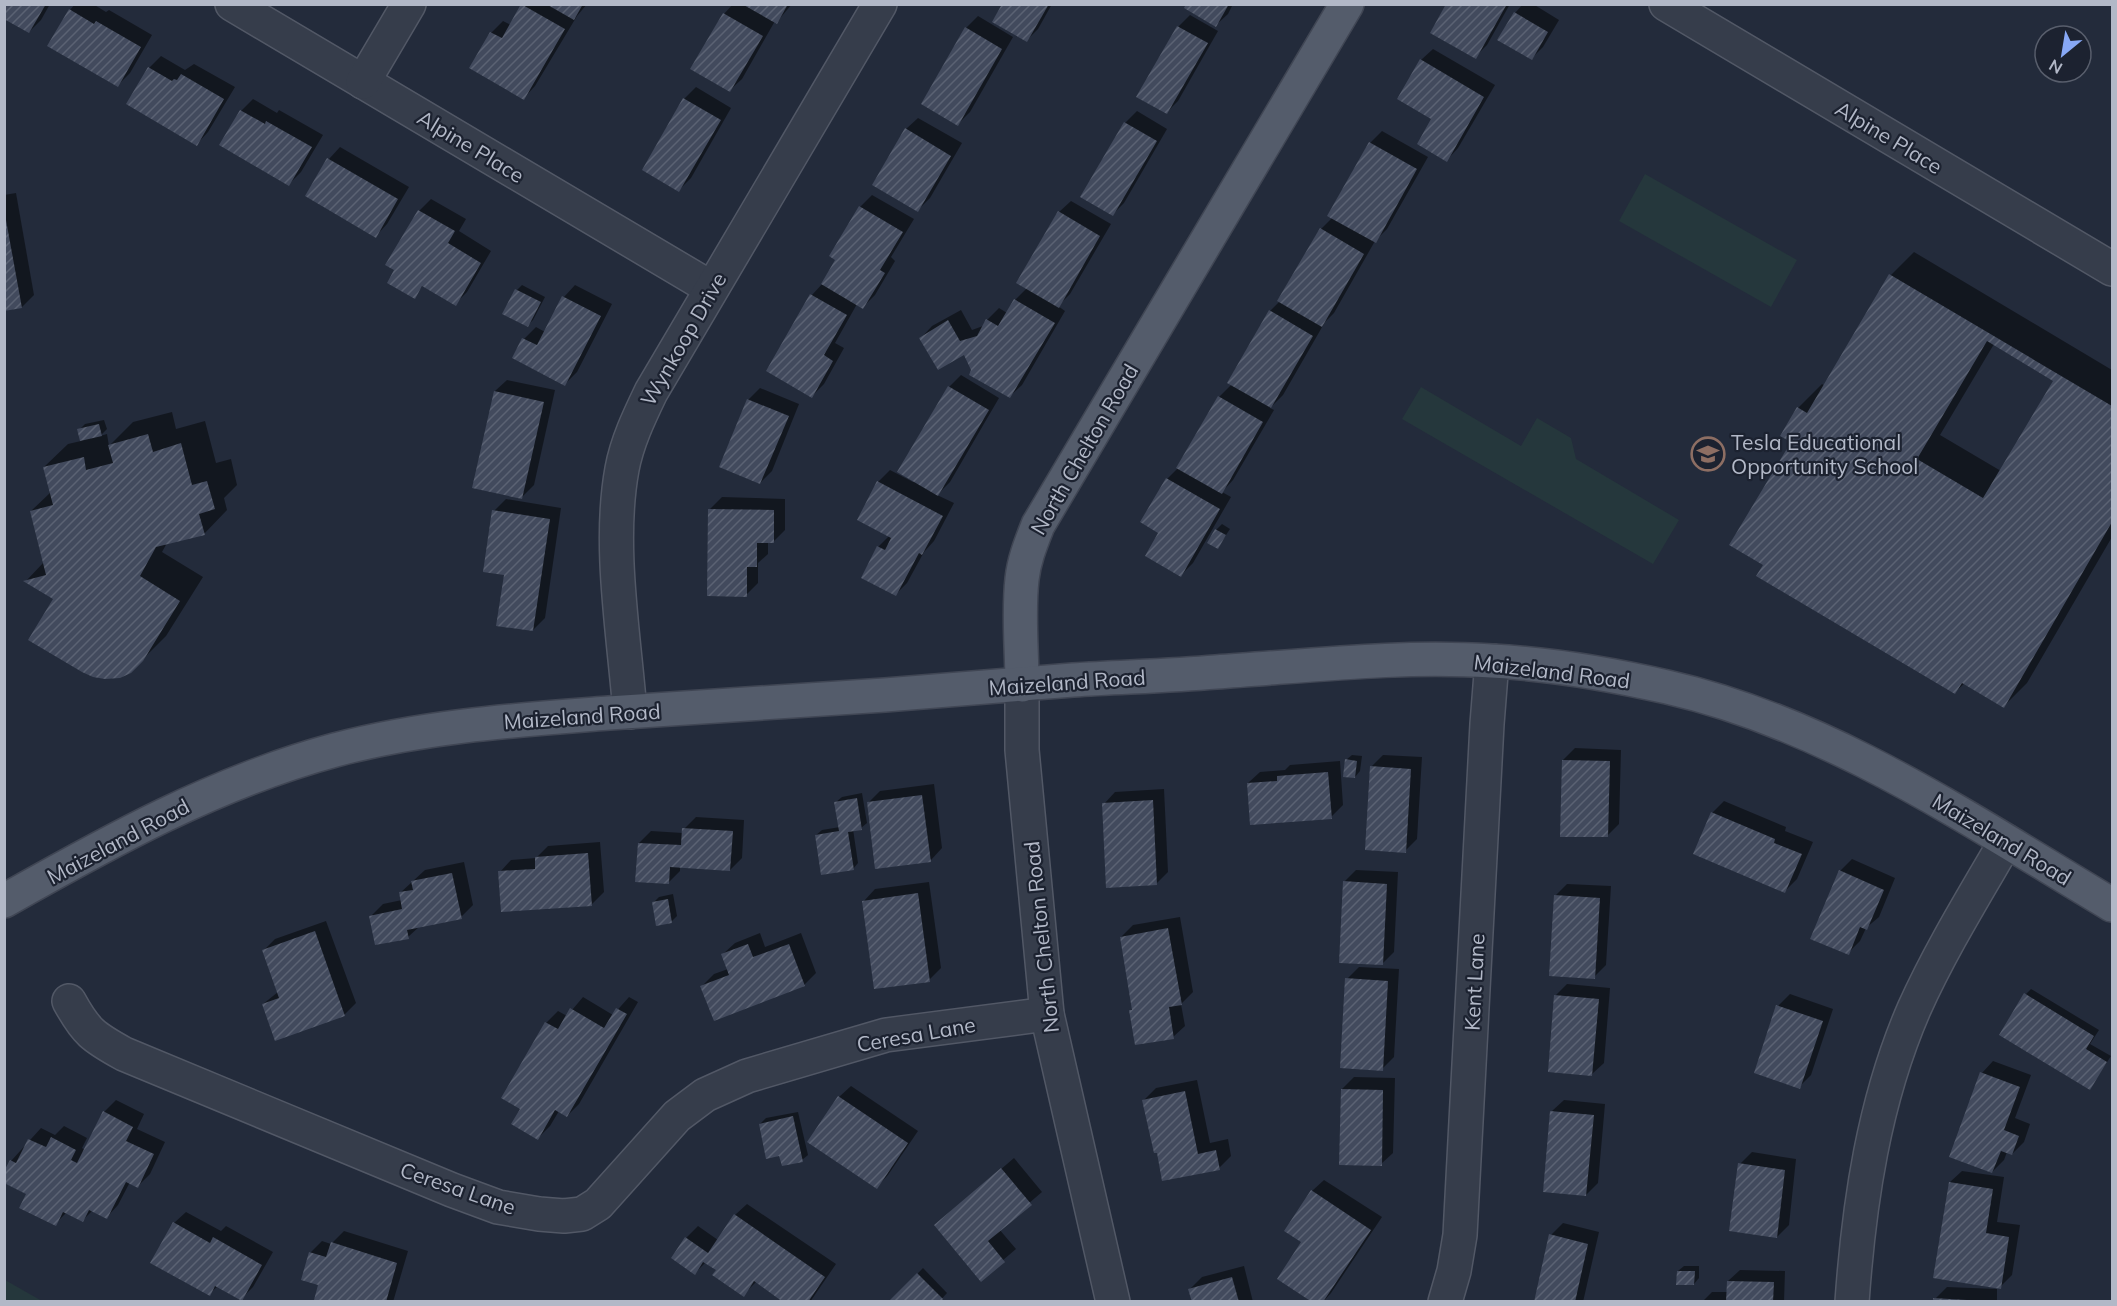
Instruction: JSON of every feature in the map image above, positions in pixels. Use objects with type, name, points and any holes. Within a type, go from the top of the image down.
[{"type":"main road","name":"North Chelton Road","points":[[1022,685],[1020,603],[1022,578],[1038,525],[1347,4]]},
{"type":"main road","name":"Maizeland Road","points":[[4,901],[165,813],[227,786],[294,762],[367,743],[504,721],[1405,660],[1492,661],[1550,666],[1623,677],[1726,703],[1850,753],[1905,781],[2112,905]]},
{"type":"street","name":"Alpine Place","points":[[232,4],[711,288]]},
{"type":"street","points":[[363,82],[409,4]]},
{"type":"street","name":"Wynkoop Drive","points":[[630,712],[617,551],[616,509],[622,467],[634,428],[651,392],[711,288],[880,4]]},
{"type":"street","name":"Alpine Place","points":[[1666,4],[2112,269]]},
{"type":"street","name":"Kent Lane","points":[[1445,1302],[1454,1271],[1460,1235],[1492,661]]},
{"type":"street","name":"North Chelton Road","points":[[1022,685],[1022,750],[1047,1014],[1113,1302]]},
{"type":"street","points":[[1852,1302],[1865,1180],[1884,1096],[1899,1048],[1935,965],[2006,841]]},
{"type":"street","name":"Ceresa Lane","points":[[69,1001],[83,1025],[100,1041],[124,1054],[498,1207],[564,1216],[582,1214],[598,1204],[672,1121],[700,1098],[747,1076],[886,1035],[1047,1014]]},
{"type":"shaded area","points":[[1645,174],[1797,260],[1771,307],[1619,221]]},
{"type":"shaded area","points":[[1421,387],[1521,446],[1537,418],[1571,438],[1576,459],[1679,520],[1653,564],[1402,419]]},
{"type":"shaded area","points":[[5,1280],[42,1301],[5,1301]]},
{"type":"building","points":[[4,4],[46,4],[29,33],[4,19]]},
{"type":"building","points":[[521,4],[565,29],[524,100],[469,68],[490,32],[502,38]]},
{"type":"building","points":[[546,4],[583,4],[574,20]]},
{"type":"building","points":[[742,4],[788,4],[777,24]]},
{"type":"building","points":[[1002,4],[1049,4],[1027,42],[992,22]]},
{"type":"building","points":[[1186,4],[1229,4],[1216,27],[1184,8]]},
{"type":"building","points":[[1446,4],[1507,4],[1476,59],[1430,33]]},
{"type":"building","points":[[69,9],[94,24],[96,21],[141,47],[118,87],[47,46]]},
{"type":"building","points":[[1514,12],[1548,32],[1532,60],[1497,40]]},
{"type":"building","points":[[723,13],[763,36],[730,92],[690,69]]},
{"type":"building","points":[[1177,26],[1208,43],[1167,114],[1136,97]]},
{"type":"building","points":[[965,27],[1002,49],[958,126],[921,104]]},
{"type":"building","points":[[1420,59],[1484,97],[1447,162],[1417,144],[1431,119],[1397,99]]},
{"type":"building","points":[[148,67],[172,81],[177,80],[181,74],[224,99],[197,146],[126,104]]},
{"type":"building","points":[[683,98],[721,120],[679,192],[642,170]]},
{"type":"building","points":[[240,110],[265,124],[266,121],[312,147],[289,186],[219,145]]},
{"type":"building","points":[[1124,122],[1157,141],[1113,216],[1080,197]]},
{"type":"building","points":[[905,128],[951,156],[918,212],[872,185]]},
{"type":"building","points":[[1369,142],[1417,169],[1376,243],[1327,216]]},
{"type":"building","points":[[327,158],[398,199],[376,238],[305,196]]},
{"type":"building","points":[[859,206],[903,232],[880,270],[885,273],[863,309],[821,284],[835,260],[829,256]]},
{"type":"building","points":[[4,209],[22,308],[4,311]]},
{"type":"building","points":[[418,210],[455,231],[448,243],[481,263],[456,306],[422,286],[415,299],[387,283],[394,270],[385,265]]},
{"type":"building","points":[[1058,211],[1100,236],[1059,308],[1016,283]]},
{"type":"building","points":[[1320,228],[1364,254],[1322,327],[1277,301]]},
{"type":"building","points":[[1889,274],[2112,406],[2112,522],[2004,708],[1962,683],[1955,694],[1756,576],[1763,565],[1729,545],[1791,442],[1780,436],[1797,407],[1807,413]],"holes":[[[1987,341],[2053,381],[1983,498],[1917,459]]]},
{"type":"building","points":[[515,289],[541,302],[528,327],[502,314]]},
{"type":"building","points":[[810,294],[847,315],[824,355],[833,361],[812,398],[766,371]]},
{"type":"building","points":[[562,296],[601,316],[565,386],[512,358],[522,338],[537,345]]},
{"type":"building","points":[[1014,299],[1055,323],[1010,398],[969,375],[971,370],[964,355],[938,370],[919,338],[948,320],[960,341],[977,336],[986,319],[998,326]]},
{"type":"building","points":[[1269,310],[1313,336],[1271,408],[1227,383]]},
{"type":"building","points":[[948,386],[989,410],[938,496],[897,472]]},
{"type":"building","points":[[494,391],[544,402],[522,499],[472,488]]},
{"type":"building","points":[[1218,396],[1263,422],[1222,494],[1176,468]]},
{"type":"building","points":[[747,399],[789,416],[760,484],[719,467]]},
{"type":"building","points":[[99,424],[102,436],[80,441],[77,429]]},
{"type":"building","points":[[148,434],[153,452],[181,443],[192,485],[207,481],[215,509],[199,514],[205,535],[156,547],[140,576],[180,601],[143,661],[131,673],[120,678],[93,677],[28,640],[53,599],[23,581],[46,575],[30,511],[53,505],[43,467],[84,457],[86,470],[113,463],[108,445]]},
{"type":"building","points":[[1166,478],[1220,509],[1181,577],[1145,556],[1158,533],[1140,522]]},
{"type":"building","points":[[877,481],[943,516],[922,555],[919,553],[896,596],[861,578],[877,546],[885,550],[891,538],[857,520]]},
{"type":"building","points":[[708,509],[774,510],[774,543],[757,543],[757,567],[747,567],[747,597],[707,596]]},
{"type":"building","points":[[492,510],[550,519],[533,631],[496,626],[504,575],[483,572]]},
{"type":"building","points":[[1215,529],[1226,535],[1218,549],[1207,543]]},
{"type":"building","points":[[1345,759],[1357,761],[1355,778],[1343,777]]},
{"type":"building","points":[[1562,760],[1610,761],[1608,837],[1560,837]]},
{"type":"building","points":[[1370,766],[1411,769],[1406,853],[1365,850]]},
{"type":"building","points":[[1328,772],[1332,819],[1250,825],[1247,783],[1277,781],[1277,776]]},
{"type":"building","points":[[922,795],[931,862],[875,869],[867,802]]},
{"type":"building","points":[[857,798],[862,830],[848,832],[854,870],[821,875],[815,835],[839,831],[834,802]]},
{"type":"building","points":[[1153,800],[1157,885],[1106,888],[1102,803]]},
{"type":"building","points":[[1711,812],[1775,839],[1774,843],[1802,854],[1785,893],[1693,854]]},
{"type":"building","points":[[682,828],[733,831],[730,871],[670,867],[669,884],[635,882],[638,843],[681,845]]},
{"type":"building","points":[[588,853],[592,906],[501,912],[498,871],[535,869],[535,857]]},
{"type":"building","points":[[1839,870],[1884,890],[1867,930],[1860,927],[1849,955],[1810,939]]},
{"type":"building","points":[[452,873],[462,919],[407,930],[409,939],[375,945],[369,916],[402,909],[399,892],[413,890],[411,881]]},
{"type":"building","points":[[1343,881],[1387,884],[1383,965],[1339,963]]},
{"type":"building","points":[[918,893],[930,982],[874,989],[862,901]]},
{"type":"building","points":[[1554,895],[1600,898],[1595,979],[1549,976]]},
{"type":"building","points":[[668,899],[672,923],[656,926],[652,902]]},
{"type":"building","points":[[1168,928],[1182,1005],[1169,1007],[1174,1039],[1135,1045],[1129,1010],[1132,1010],[1120,937]]},
{"type":"building","points":[[315,931],[345,1016],[275,1041],[262,1004],[279,998],[262,950]]},
{"type":"building","points":[[748,944],[753,957],[789,944],[805,986],[714,1021],[700,986],[729,975],[721,954]]},
{"type":"building","points":[[1345,978],[1388,981],[1383,1071],[1340,1068]]},
{"type":"building","points":[[2024,993],[2094,1036],[2086,1049],[2107,1062],[2090,1090],[1999,1035]]},
{"type":"building","points":[[1554,995],[1599,999],[1592,1076],[1548,1072]]},
{"type":"building","points":[[1776,1005],[1823,1021],[1800,1089],[1754,1073]]},
{"type":"building","points":[[570,1008],[604,1028],[616,1008],[627,1014],[567,1117],[555,1110],[538,1140],[511,1124],[520,1109],[501,1098],[545,1022],[558,1029]]},
{"type":"building","points":[[1980,1072],[2020,1087],[2004,1130],[2019,1136],[2012,1155],[2001,1151],[1992,1173],[1949,1157]]},
{"type":"building","points":[[1341,1089],[1383,1090],[1382,1166],[1339,1165]]},
{"type":"building","points":[[1185,1091],[1198,1154],[1216,1150],[1220,1170],[1162,1181],[1157,1153],[1154,1153],[1142,1100]]},
{"type":"building","points":[[838,1096],[908,1143],[877,1189],[807,1142]]},
{"type":"building","points":[[103,1111],[133,1127],[126,1141],[154,1154],[138,1188],[126,1182],[107,1219],[89,1210],[83,1222],[63,1212],[56,1226],[19,1208],[26,1194],[4,1183],[4,1171],[10,1160],[16,1163],[28,1139],[46,1147],[51,1137],[76,1150],[71,1160],[77,1163]]},
{"type":"building","points":[[1550,1111],[1594,1115],[1586,1196],[1543,1192]]},
{"type":"building","points":[[793,1116],[803,1162],[782,1166],[779,1156],[766,1159],[759,1124]]},
{"type":"building","points":[[1738,1163],[1785,1170],[1777,1238],[1729,1231]]},
{"type":"building","points":[[1001,1168],[1032,1205],[988,1241],[1005,1262],[981,1282],[934,1225]]},
{"type":"building","points":[[1949,1182],[1993,1189],[1986,1233],[2009,1237],[2001,1289],[1933,1278]]},
{"type":"building","points":[[1311,1190],[1371,1230],[1323,1302],[1312,1302],[1277,1279],[1301,1242],[1284,1231]]},
{"type":"building","points":[[734,1214],[825,1277],[808,1302],[783,1302],[754,1281],[744,1297],[712,1275],[716,1270],[703,1262],[695,1275],[671,1258],[685,1237],[708,1253]]},
{"type":"building","points":[[173,1222],[210,1243],[213,1237],[262,1265],[242,1301],[215,1286],[210,1296],[150,1263]]},
{"type":"building","points":[[1549,1234],[1588,1244],[1575,1302],[1534,1302]]},
{"type":"building","points":[[331,1242],[397,1263],[386,1302],[320,1302],[314,1300],[318,1285],[301,1280],[309,1252],[326,1257]]},
{"type":"building","points":[[1677,1271],[1695,1271],[1694,1285],[1676,1285]]},
{"type":"building","points":[[917,1273],[943,1299],[941,1302],[888,1302]]},
{"type":"building","points":[[1232,1277],[1239,1302],[1192,1302],[1188,1289]]},
{"type":"building","points":[[1727,1281],[1774,1282],[1773,1302],[1726,1302]]},
{"type":"building","points":[[1933,1298],[1967,1300],[1967,1302],[1933,1302]]},
{"type":"place","name":"Tesla Educational Opportunity School","points":[[1708,454]]}]
